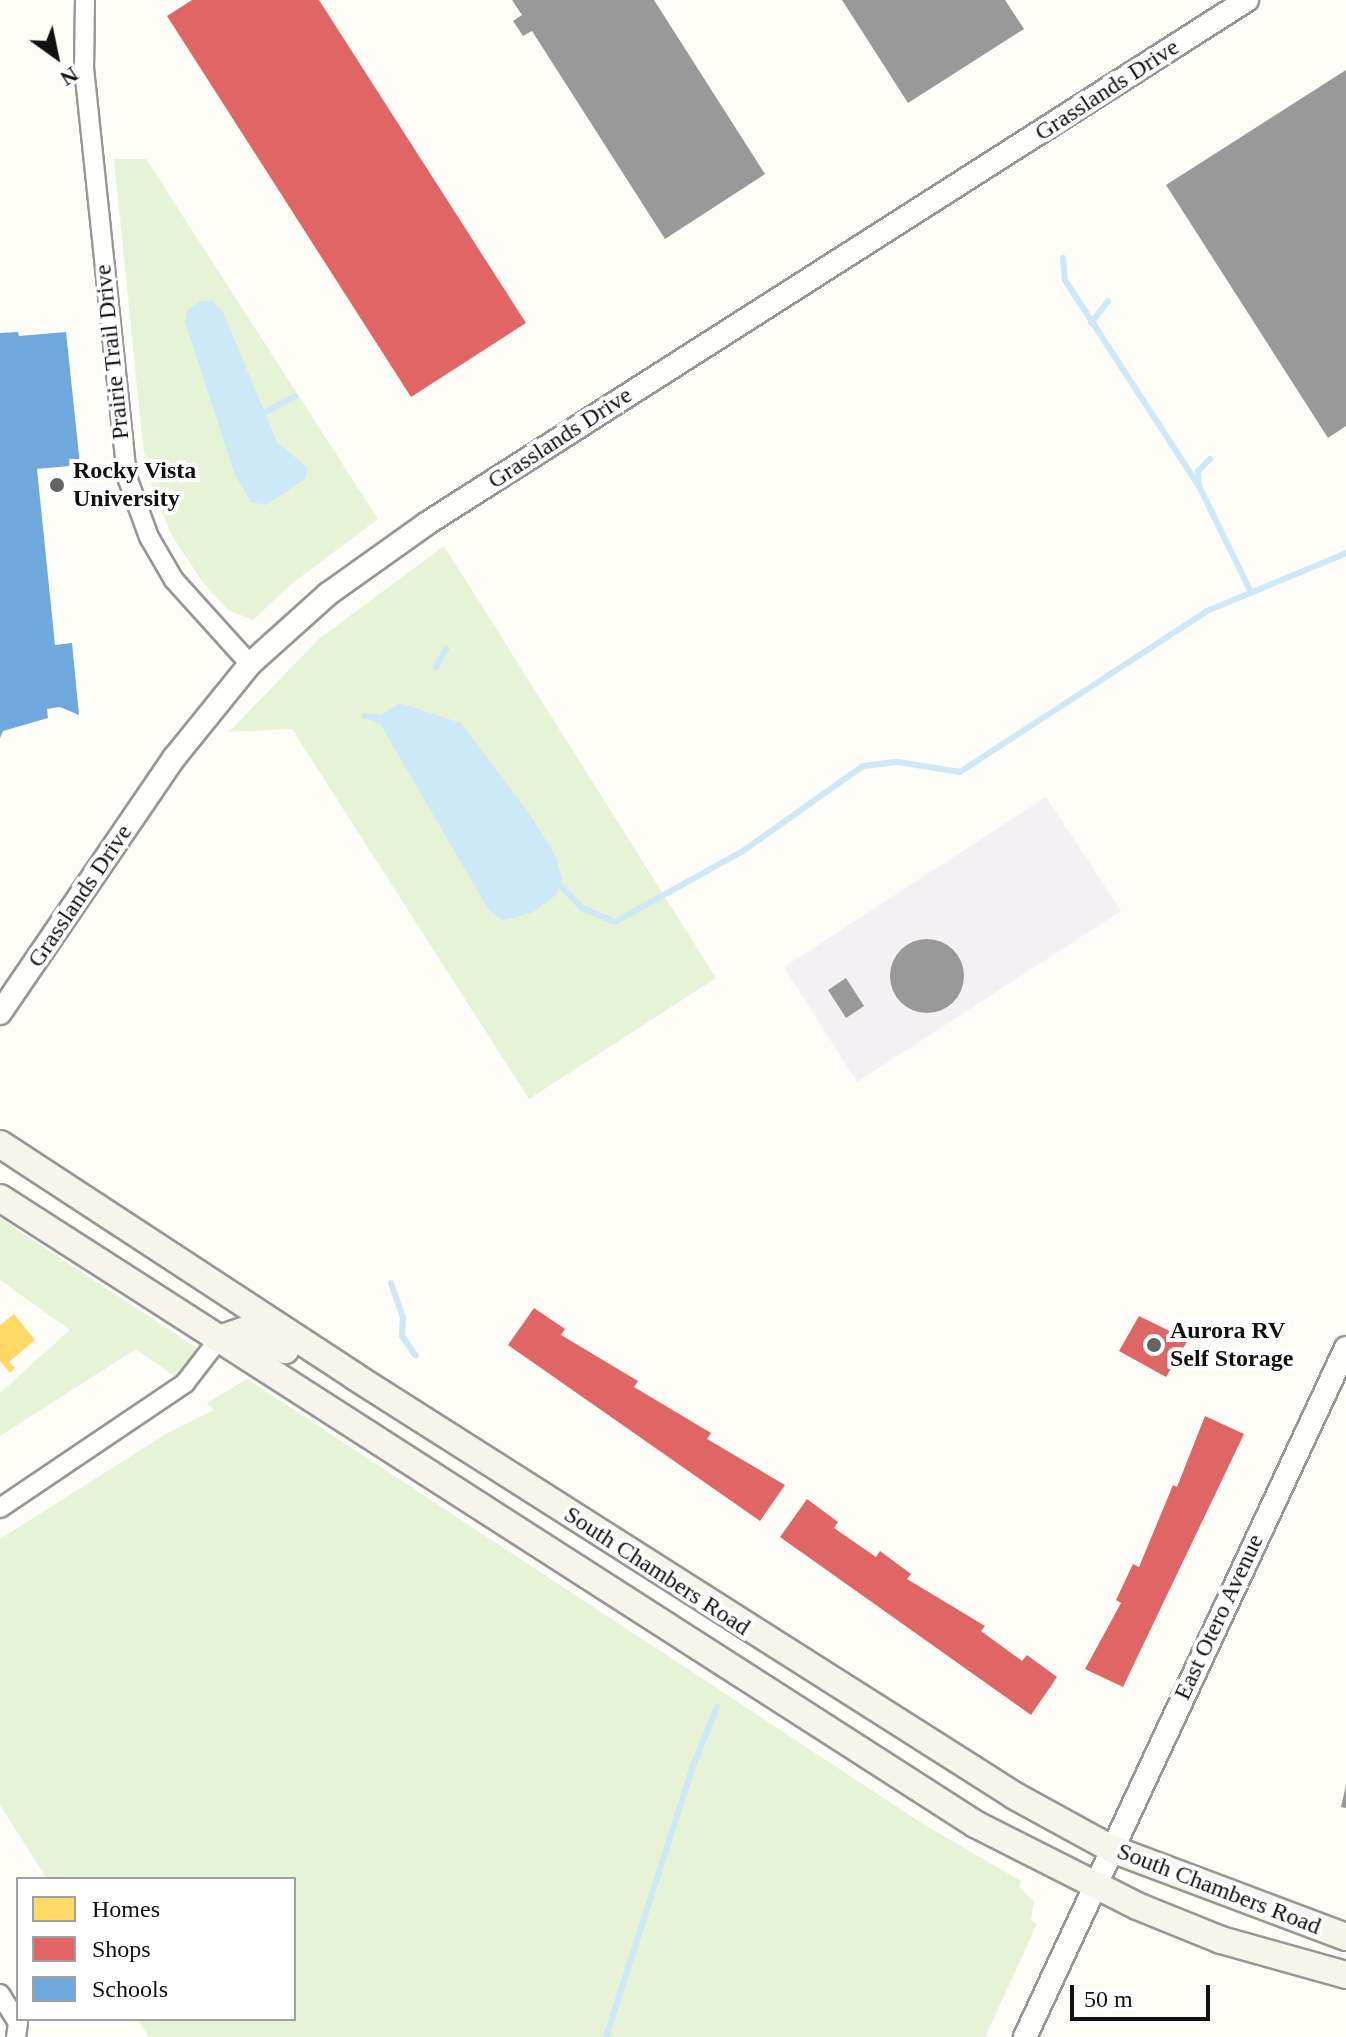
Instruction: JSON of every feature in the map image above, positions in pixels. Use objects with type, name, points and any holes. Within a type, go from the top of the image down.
[{"type":"main road","name":"South Chambers Road","points":[[0,1144],[396,1404],[983,1778],[1112,1849],[1346,1937]]},
{"type":"main road","name":"South Chambers Road","points":[[0,1198],[952,1811],[1095,1887],[1221,1940],[1346,1975]]},
{"type":"main road","points":[[219,1339],[245,1330],[276,1344],[340,1387],[396,1404]]},
{"type":"street","name":"Prairie Trail Drive","points":[[85,0],[90,127],[127,477],[149,537],[174,580],[250,664]]},
{"type":"street","name":"Grasslands Drive","points":[[0,1013],[174,758],[250,664],[328,594],[426,524],[1247,0]]},
{"type":"street","points":[[0,1508],[185,1383],[219,1339]]},
{"type":"street","name":"East Otero Avenue","points":[[1025,2037],[1346,1348]]},
{"type":"street","points":[[0,1994],[16,2020]]},
{"type":"shaded area","points":[[1046,797],[1121,911],[857,1082],[784,967]]},
{"type":"green space","points":[[114,159],[146,159],[378,519],[290,585],[253,620],[228,610],[204,584],[172,536],[154,495],[143,447]]},
{"type":"green space","points":[[444,546],[716,978],[529,1099],[292,729],[229,732],[320,638]]},
{"type":"green space","points":[[0,1218],[206,1354],[185,1377],[174,1376],[136,1349],[0,1436],[0,1393],[70,1330],[0,1280]]},
{"type":"green space","points":[[247,1379],[923,1824],[1021,1881],[1019,1887],[1034,1902],[1031,1920],[1037,1924],[985,2037],[149,2037],[138,2021],[296,2021],[296,1877],[46,1877],[0,1805],[0,1539],[166,1434],[214,1410],[207,1403]]},
{"type":"water","points":[[201,301],[212,301],[222,310],[277,442],[308,468],[305,479],[266,505],[251,502],[235,475],[185,322],[187,310]]},
{"type":"water","points":[[400,703],[461,723],[533,819],[556,857],[562,879],[556,895],[533,912],[503,921],[488,909],[379,722],[361,718],[363,713],[381,715]]},
{"type":"building: Homes","points":[[14,1314],[35,1340],[9,1362],[15,1368],[10,1373],[0,1361],[0,1325]]},
{"type":"building: Shops","points":[[192,0],[319,0],[526,323],[411,397],[167,16]]},
{"type":"building: Shops","points":[[534,1308],[565,1329],[561,1335],[638,1381],[634,1387],[711,1433],[707,1439],[785,1485],[760,1521],[508,1345]]},
{"type":"building: Shops","name":"Aurora RV Self Storage","points":[[1139,1316],[1188,1340],[1166,1377],[1119,1351]]},
{"type":"building: Shops","points":[[1205,1416],[1244,1434],[1123,1687],[1085,1669],[1121,1603],[1116,1600],[1133,1564],[1139,1567],[1173,1485],[1177,1487]]},
{"type":"building: Shops","points":[[807,1499],[838,1522],[834,1528],[876,1557],[880,1551],[911,1574],[907,1579],[985,1626],[981,1631],[1022,1661],[1027,1655],[1057,1677],[1031,1715],[780,1537]]},
{"type":"building: Schools","points":[[18,332],[19,336],[66,332],[80,465],[37,469],[55,645],[72,643],[79,715],[60,707],[47,709],[48,718],[3,731],[0,738],[0,333]]},
{"type":"building: Industry","points":[[512,0],[654,0],[765,174],[665,239],[532,31],[523,36],[513,21],[522,15]]},
{"type":"building: Industry","points":[[842,0],[1005,0],[1024,29],[908,103]]},
{"type":"building: Industry","points":[[1346,70],[1346,426],[1328,438],[1166,185]]},
{"type":"building: Industry","points":[[920,939],[934,939],[948,945],[958,955],[964,976],[958,997],[948,1007],[934,1013],[920,1013],[906,1007],[896,997],[890,983],[890,969],[896,955],[906,945]]},
{"type":"building: Industry","points":[[846,978],[864,1006],[846,1018],[828,990]]},
{"type":"building: Industry","points":[[1346,1785],[1346,1808],[1341,1807]]},
{"type":"waterway","points":[[1063,258],[1065,280],[1199,486]]},
{"type":"waterway","points":[[1091,323],[1108,301]]},
{"type":"waterway","points":[[259,416],[295,396]]},
{"type":"waterway","points":[[1210,459],[1198,471],[1199,486],[1251,592]]},
{"type":"waterway","points":[[556,881],[582,908],[615,922],[743,851],[863,766],[898,762],[960,772],[1207,611],[1346,553]]},
{"type":"waterway","points":[[436,667],[446,649]]},
{"type":"waterway","points":[[391,1283],[403,1317],[402,1336],[416,1356]]},
{"type":"waterway","points":[[606,2037],[693,1766],[717,1707]]},
{"type":"place","name":"Rocky Vista University","points":[[57,485]]},
{"type":"place","name":"Aurora RV Self Storage","points":[[1154,1345]]}]
